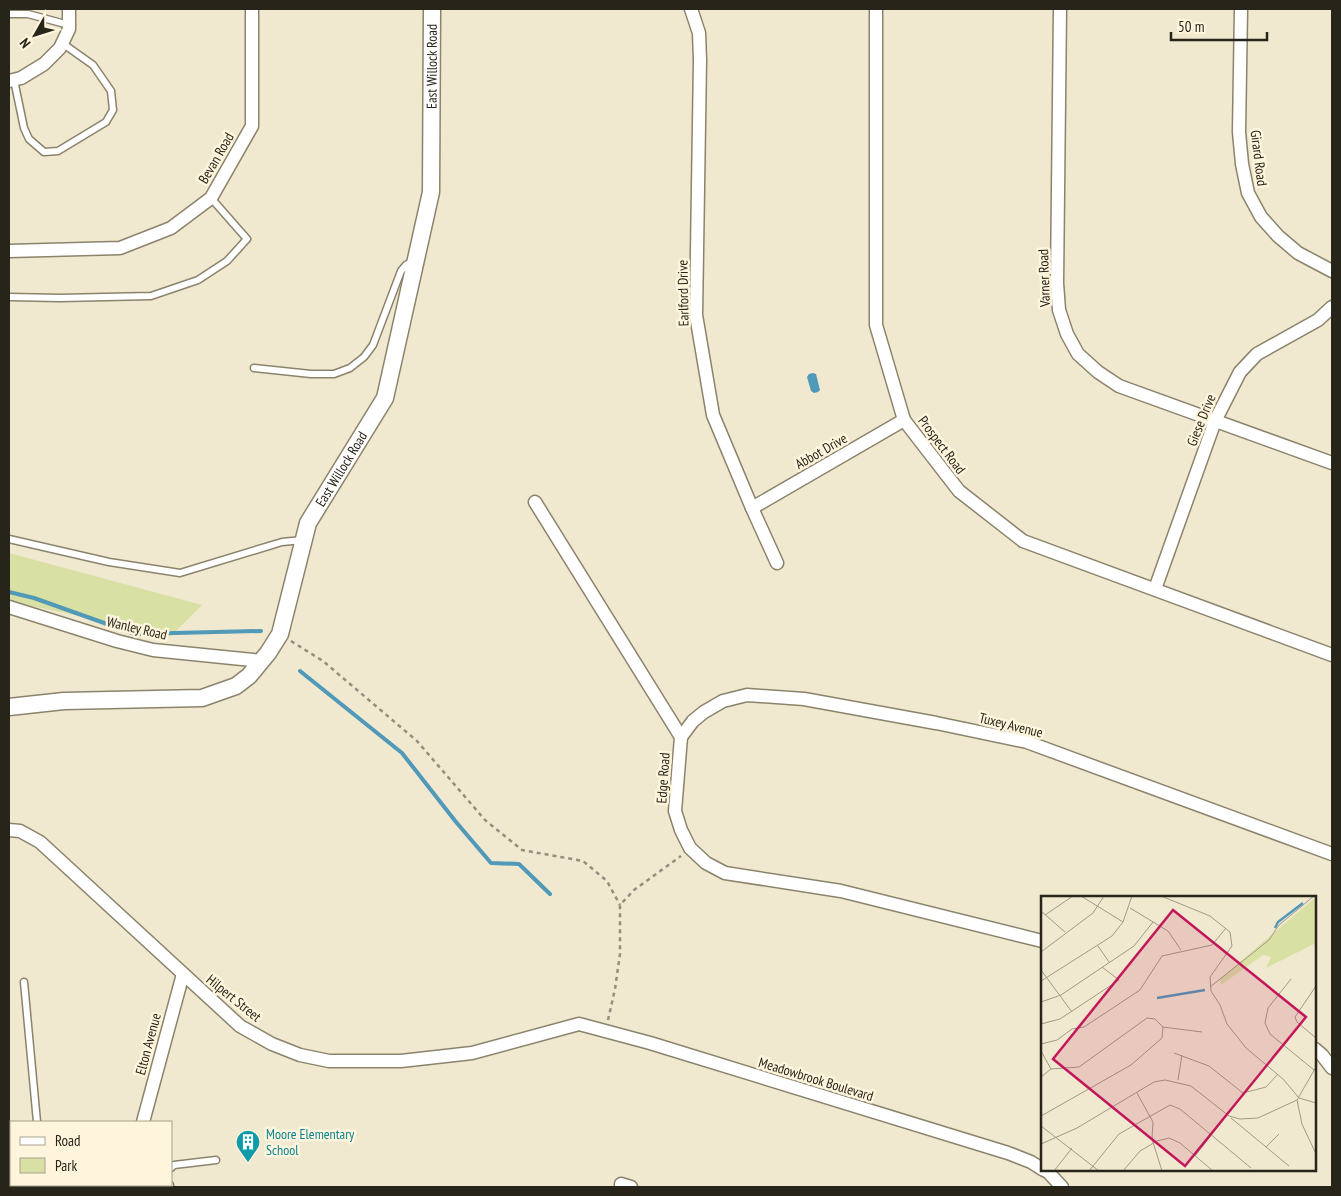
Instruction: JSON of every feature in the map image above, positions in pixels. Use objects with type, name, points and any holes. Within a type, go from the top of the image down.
[{"type":"street","points":[[11,81],[21,78],[44,64],[60,48],[69,29],[69,9]]},
{"type":"street","name":"Bevan Road","points":[[9,250],[120,248],[171,228],[211,198],[252,126],[252,9]]},
{"type":"street","name":"East Willock Road","points":[[9,707],[64,701],[202,698],[236,686],[250,676],[280,634],[308,523],[385,398],[430,192],[432,9]]},
{"type":"street","name":"Earlford Drive","points":[[691,9],[699,33],[700,60],[696,315],[714,415],[752,508],[778,562]]},
{"type":"street","name":"Prospect Road","points":[[876,9],[876,325],[904,420],[959,492],[1022,541],[1332,654]]},
{"type":"street","name":"Varner Road","points":[[1060,9],[1059,310],[1067,334],[1078,354],[1098,372],[1119,386],[1332,463]]},
{"type":"street","name":"Girard Road","points":[[1240,9],[1240,132],[1242,164],[1248,193],[1261,217],[1278,236],[1298,253],[1332,271]]},
{"type":"street","name":"Giese Drive","points":[[1155,589],[1215,421],[1240,372],[1257,354],[1318,320],[1332,307]]},
{"type":"street","name":"Abbot Drive","points":[[752,508],[904,420]]},
{"type":"street","name":"Edge Road","points":[[535,502],[681,736],[675,811],[681,830],[690,848],[706,863],[725,873],[841,891],[1041,941]]},
{"type":"street","name":"Wanley Road","points":[[9,607],[117,641],[153,650],[262,661]]},
{"type":"street","name":"Tuxey Avenue","points":[[681,736],[693,721],[704,712],[723,701],[747,695],[804,699],[936,722],[1027,742],[1332,854]]},
{"type":"street","name":"Hilpert Street","points":[[9,830],[20,831],[40,842],[240,1026],[272,1044],[300,1055],[329,1061],[401,1061],[472,1053],[579,1024]]},
{"type":"street","name":"Elton Avenue","points":[[143,1121],[183,974]]},
{"type":"street","name":"Meadowbrook Boulevard","points":[[579,1024],[650,1043],[999,1150],[1041,1168]]},
{"type":"street","points":[[1316,1050],[1332,1068]]},
{"type":"street","name":"Meadowbrook Boulevard","points":[[1046,1171],[1062,1187]]},
{"type":"lane","points":[[9,14],[28,14],[69,25]]},
{"type":"lane","points":[[11,81],[24,128],[29,139],[44,152],[58,151],[106,122],[113,110],[111,91],[93,64],[62,42]]},
{"type":"lane","points":[[9,298],[151,296],[198,280],[227,261],[247,239],[211,198]]},
{"type":"lane","points":[[254,368],[311,374],[334,374],[350,368],[364,357],[373,345],[401,271],[406,265],[416,260]]},
{"type":"lane","points":[[9,539],[109,562],[180,573],[282,542],[304,540]]},
{"type":"lane","points":[[24,982],[37,1121]]},
{"type":"lane","points":[[172,1167],[174,1165],[216,1160]]},
{"type":"path","points":[[280,634],[323,661],[417,741],[485,820],[522,850],[583,861],[607,881],[620,905],[620,954],[615,989],[605,1031]]},
{"type":"path","points":[[620,905],[634,890],[690,848]]},
{"type":"green space","points":[[9,553],[202,605],[171,636],[9,601]]},
{"type":"water","points":[[813,373],[816,374],[820,390],[814,393],[811,391],[807,377]]},
{"type":"waterway","points":[[9,592],[34,598],[135,634],[261,631]]},
{"type":"waterway","points":[[300,671],[402,753],[491,863],[519,864],[550,894]]},
{"type":"place","name":"Moore Elementary School","points":[[248,1163]]}]
